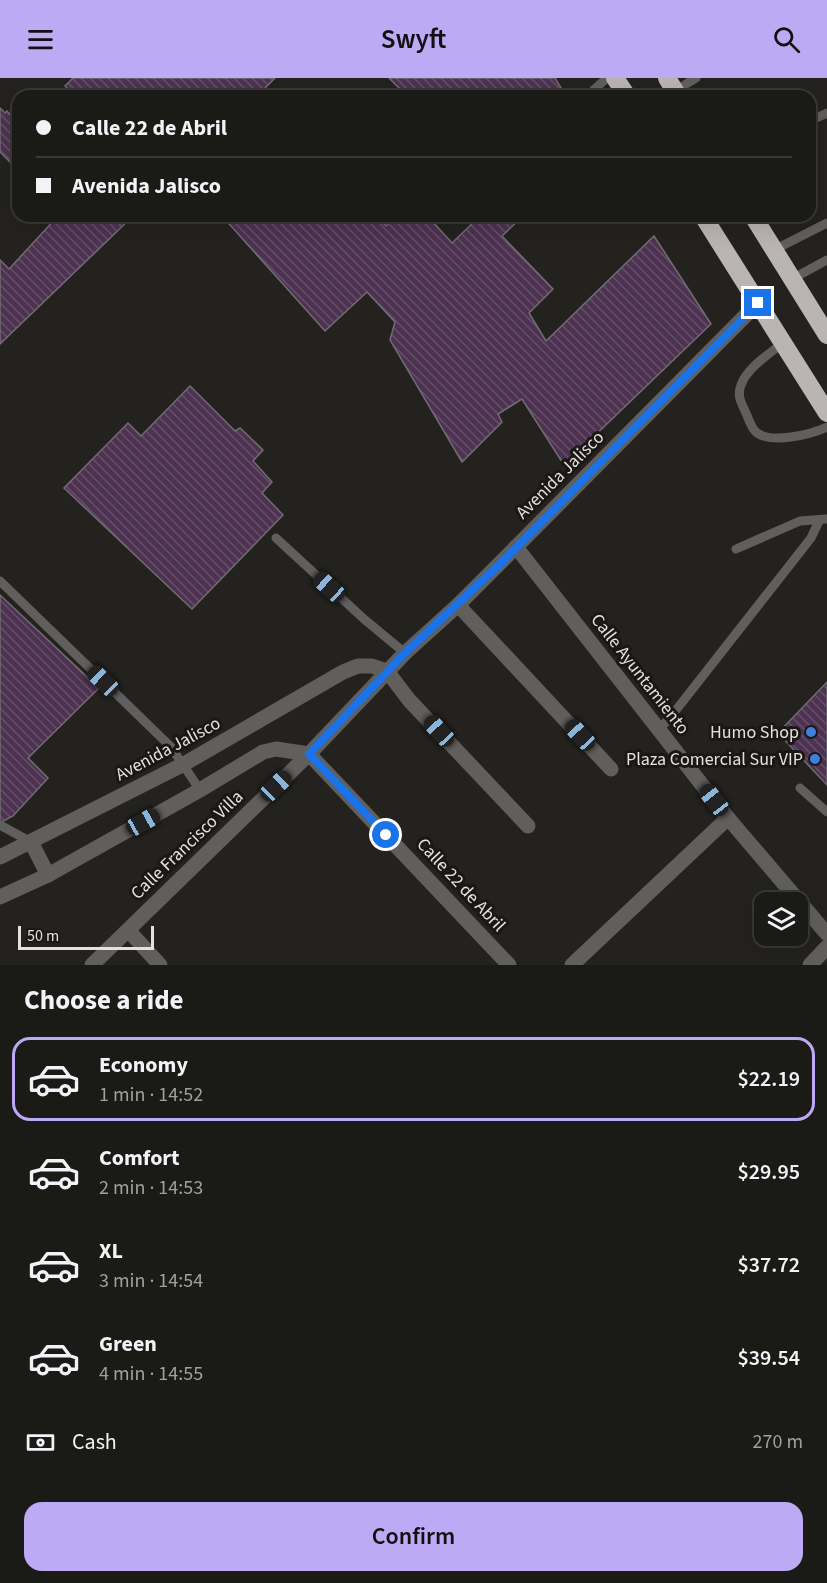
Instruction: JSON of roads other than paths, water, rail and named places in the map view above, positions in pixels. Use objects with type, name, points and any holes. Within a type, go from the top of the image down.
[{"type":"highway","points":[[707,222],[827,413]]},
{"type":"highway","points":[[757,222],[827,335]]},
{"type":"street","name":"Avenida Jalisco","points":[[309,754],[387,671],[458,605],[758,303]]},
{"type":"street","name":"Calle Ayuntamiento","points":[[516,547],[728,818],[827,934]]},
{"type":"street","points":[[458,605],[611,769]]},
{"type":"street","name":"Avenida Jalisco","points":[[0,857],[184,764],[344,672],[358,666],[372,666],[387,671]]},
{"type":"street","points":[[387,671],[409,700],[528,826]]},
{"type":"street","points":[[0,897],[48,874],[200,790],[262,752],[276,748],[309,754]]},
{"type":"street","name":"Calle Francisco Villa","points":[[92,965],[309,754]]},
{"type":"street","name":"Calle 22 de Abril","points":[[309,754],[509,965]]},
{"type":"street","points":[[572,965],[728,818]]},
{"type":"street","points":[[31,842],[48,874]]},
{"type":"street","points":[[128,930],[160,965]]},
{"type":"street","points":[[810,965],[827,947]]},
{"type":"lane","points":[[594,90],[607,78]]},
{"type":"lane","points":[[673,88],[696,78]]},
{"type":"lane","points":[[774,250],[827,223]]},
{"type":"lane","points":[[792,279],[827,260]]},
{"type":"lane","points":[[783,343],[754,368],[741,386],[739,399],[755,431],[767,437],[780,438],[818,431],[827,427]]},
{"type":"lane","points":[[736,549],[801,521],[823,520]]},
{"type":"lane","points":[[659,729],[669,720],[823,520]]},
{"type":"lane","points":[[276,538],[364,619],[405,653]]},
{"type":"lane","points":[[0,580],[171,747],[200,790]]},
{"type":"lane","points":[[800,788],[827,812]]},
{"type":"lane","points":[[0,825],[31,842]]},
{"type":"place","name":"Humo Shop","points":[[811,732]]},
{"type":"place","name":"Plaza Comercial Sur VIP","points":[[815,759]]}]
